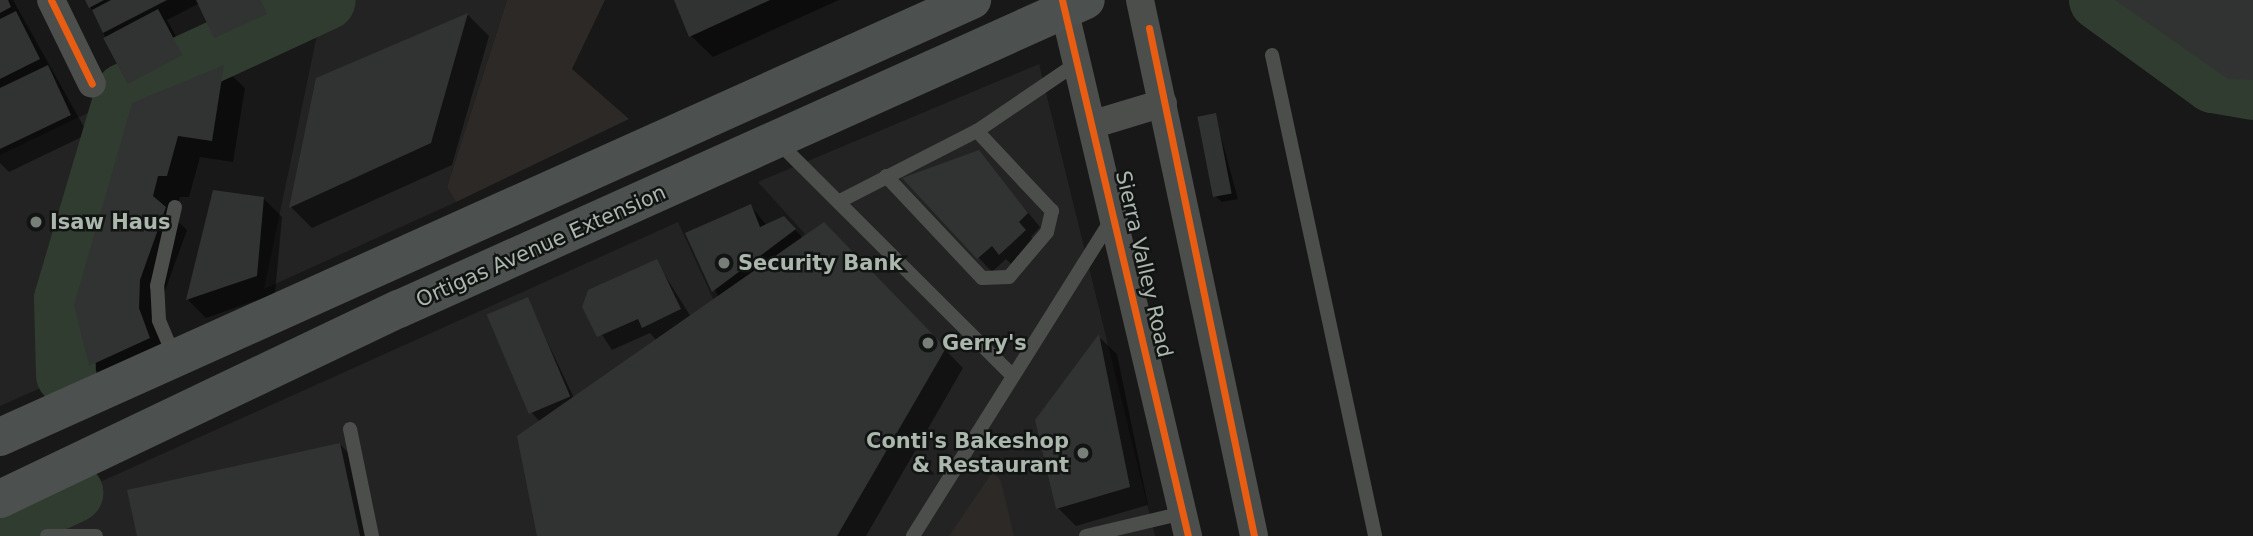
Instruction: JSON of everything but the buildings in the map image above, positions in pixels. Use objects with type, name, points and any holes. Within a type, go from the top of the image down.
[{"type":"main road","points":[[0,437],[960,2]]},
{"type":"main road","name":"Ortigas Avenue Extension","points":[[0,499],[399,309],[778,142],[1071,3]]},
{"type":"street","points":[[51,0],[92,84]]},
{"type":"street","points":[[1140,0],[1254,536]]},
{"type":"street","name":"Sierra Valley Road","points":[[1071,3],[1080,61],[1186,525]]},
{"type":"street","points":[[1094,124],[1163,103]]},
{"type":"lane","points":[[1272,55],[1375,536]]},
{"type":"lane","points":[[840,201],[977,131],[1080,61]]},
{"type":"lane","points":[[886,176],[982,278],[1009,277],[1047,232],[1052,211],[977,131]]},
{"type":"lane","points":[[778,142],[1010,373]]},
{"type":"lane","points":[[174,356],[159,320],[157,286],[175,207]]},
{"type":"lane","points":[[912,536],[1010,373],[1114,215]]},
{"type":"lane","points":[[351,429],[372,536]]},
{"type":"lane","points":[[1086,536],[1186,525]]},
{"type":"lane","points":[[47,536],[67,531],[96,536]]},
{"type":"shaded area","points":[[349,0],[507,0],[447,187],[456,202],[264,289],[322,11]]},
{"type":"shaded area","points":[[507,0],[605,0],[572,69],[629,119],[456,202],[447,187]]},
{"type":"shaded area","points":[[2075,0],[2253,0],[2253,100],[2213,98]]},
{"type":"shaded area","points":[[1039,64],[1155,536],[0,536],[0,527],[678,222],[714,301],[805,234],[758,182]]},
{"type":"shaded area","name":"Isaw Haus","points":[[92,111],[100,131],[52,289],[63,378],[0,406],[0,155]]},
{"type":"shaded area","points":[[993,471],[1001,481],[1014,536],[949,536]]},
{"type":"waterway","points":[[66,375],[64,299],[125,93],[326,0]]},
{"type":"waterway","points":[[2099,0],[2213,83],[2253,90]]},
{"type":"waterway","points":[[0,527],[73,493]]},
{"type":"cycle path","points":[[51,0],[92,84]]},
{"type":"cycle path","points":[[1062,0],[1188,536]]},
{"type":"cycle path","points":[[1149,28],[1254,536]]},
{"type":"place","name":"Isaw Haus","points":[[36,222]]},
{"type":"place","name":"Security Bank","points":[[724,263]]},
{"type":"place","name":"Gerry's","points":[[928,343]]},
{"type":"place","name":"Conti's Bakeshop & Restaurant","points":[[1083,453]]}]
